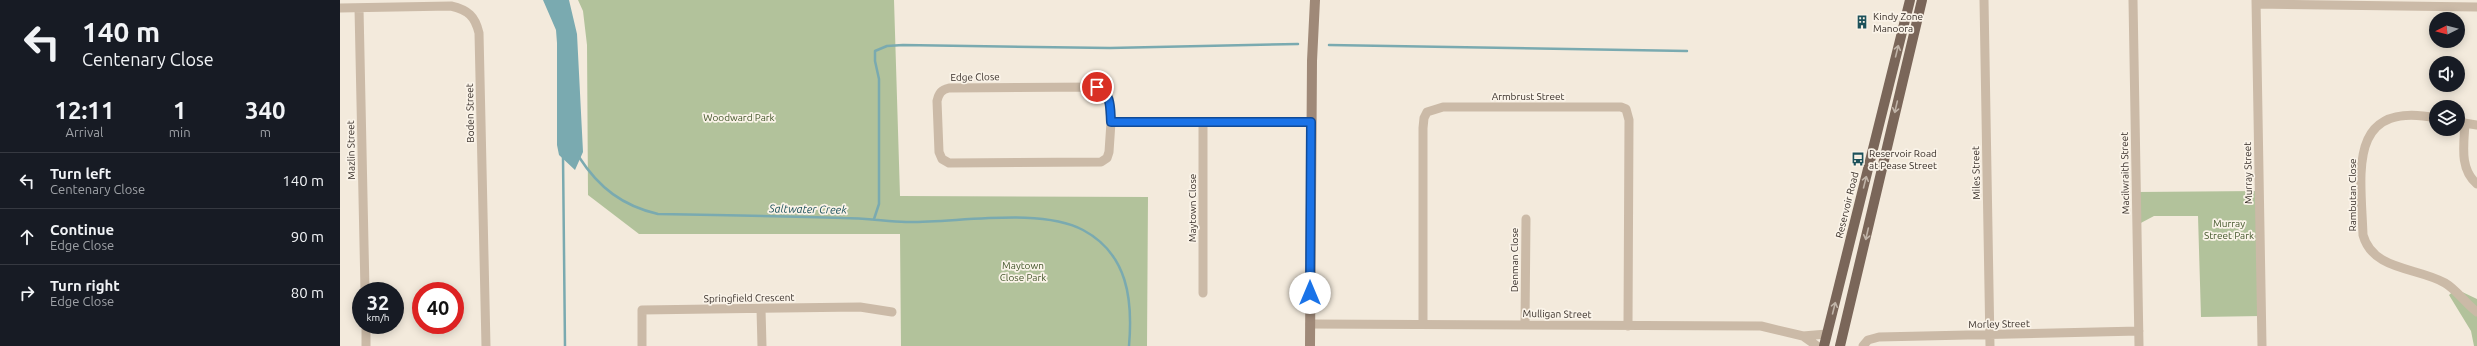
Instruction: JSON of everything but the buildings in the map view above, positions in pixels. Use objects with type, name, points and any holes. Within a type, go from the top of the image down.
[{"type":"main road","name":"Reservoir Road","points":[[1824,346],[1910,0]]},
{"type":"main road","points":[[1840,346],[1922,0]]},
{"type":"street","points":[[1309,0],[1312,62]]},
{"type":"street","points":[[1310,346],[1311,122],[1315,0]]},
{"type":"street","name":"Miles Street","points":[[1984,0],[1990,346]]},
{"type":"street","name":"Macilwraith Street","points":[[2134,0],[2139,346]]},
{"type":"street","points":[[2256,2],[2477,7]]},
{"type":"street","name":"Murray Street","points":[[2256,2],[2262,346]]},
{"type":"street","name":"Boden Street","points":[[340,8],[451,6],[467,11],[477,23],[479,33],[486,346]]},
{"type":"street","name":"Mazlin Street","points":[[359,8],[365,282]]},
{"type":"street","name":"Edge Close","points":[[1097,87],[1107,93],[1111,122],[1109,152],[1107,158],[1101,162],[949,163],[942,159],[939,152],[937,101],[938,94],[949,88],[1097,87]]},
{"type":"street","name":"Armbrust Street","points":[[1423,324],[1423,128],[1424,118],[1427,112],[1443,107],[1621,107],[1626,109],[1629,120],[1628,326]]},
{"type":"street","name":"Rambutan Close","points":[[2429,117],[2401,115],[2381,122],[2372,130],[2366,143],[2362,158],[2363,235],[2366,245],[2380,260],[2445,284],[2477,312]]},
{"type":"street","points":[[1111,122],[1311,122]]},
{"type":"street","name":"Maytown Close","points":[[1203,122],[1203,293]]},
{"type":"street","points":[[2465,124],[2477,125]]},
{"type":"street","points":[[2462,136],[2465,168],[2469,176],[2477,184]]},
{"type":"street","name":"Denman Close","points":[[1525,324],[1526,219]]},
{"type":"street","name":"Springfield Crescent","points":[[642,346],[642,310],[860,307],[892,312]]},
{"type":"street","points":[[761,309],[762,346]]},
{"type":"street","name":"Mulligan Street","points":[[1310,324],[1761,326],[1803,336],[1827,334]]},
{"type":"street","name":"Morley Street","points":[[1862,346],[1868,340],[1879,337],[2139,331]]},
{"type":"street","points":[[366,334],[366,346]]},
{"type":"street","name":"Mulligan Street","points":[[1803,336],[1817,346]]},
{"type":"green space","name":"Woodward Park","points":[[578,0],[894,0],[900,196],[1148,197],[1147,346],[901,346],[900,234],[639,234],[588,195],[587,45],[583,11]]},
{"type":"green space","name":"Murray Street Park","points":[[2259,191],[2261,316],[2201,317],[2198,216],[2154,216],[2137,225],[2137,192]]},
{"type":"green space","points":[[2456,289],[2477,299],[2477,346],[2474,346],[2471,331],[2449,295]]},
{"type":"water","points":[[543,0],[569,0],[577,34],[583,152],[575,170],[559,155],[557,145],[556,30]]},
{"type":"waterway","points":[[874,219],[879,204],[879,79],[875,61],[875,51],[887,46],[1110,48],[1298,44]]},
{"type":"waterway","points":[[1329,45],[1687,51]]},
{"type":"waterway","points":[[563,156],[565,346]]},
{"type":"waterway","name":"Saltwater Creek","points":[[579,157],[595,178],[613,194],[623,201],[645,211],[658,214],[851,218],[906,222],[1021,218],[1044,219],[1065,223],[1083,230],[1098,240],[1110,252],[1118,265],[1128,295],[1130,312],[1129,346]]},
{"type":"place","name":"Kindy Zone Manoora","points":[[1862,22]]},
{"type":"place","name":"Reservoir Road at Pease Street","points":[[1858,159]]},
{"type":"route","points":[[1097,87],[1107,93],[1111,122],[1311,122],[1310,293]]},
{"type":"park label","name":"Maytown Close Park","points":[[1023,270]]}]
